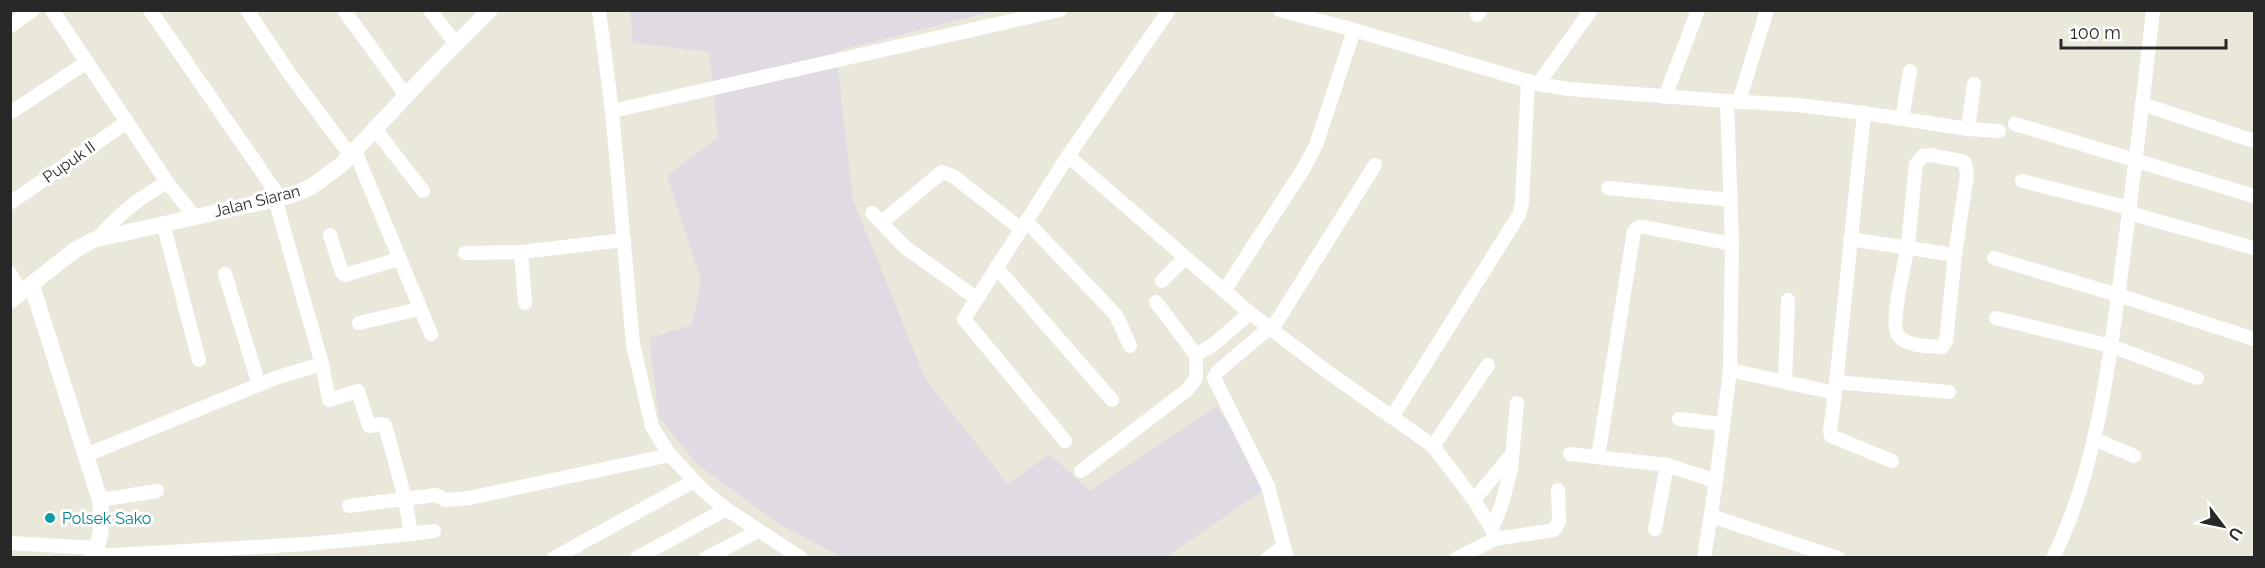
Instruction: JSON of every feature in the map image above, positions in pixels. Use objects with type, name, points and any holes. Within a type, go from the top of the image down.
[{"type":"street","points":[[10,26],[33,10]]},
{"type":"street","points":[[52,10],[167,182],[195,217]]},
{"type":"street","points":[[150,10],[277,199],[322,364],[329,400],[358,391],[369,427],[384,425],[405,499],[411,534]]},
{"type":"street","points":[[247,10],[289,73],[353,154],[431,334]]},
{"type":"street","points":[[344,10],[405,96]]},
{"type":"street","points":[[430,10],[456,44]]},
{"type":"street","name":"Jalan Siaran","points":[[21,293],[75,250],[98,238],[277,199],[306,189],[318,182],[353,154],[405,96],[490,10]]},
{"type":"street","points":[[599,10],[612,111],[633,344],[649,416],[659,440],[694,480],[726,509],[801,558]]},
{"type":"street","points":[[612,111],[1060,10]]},
{"type":"street","points":[[1065,441],[998,359],[964,322],[964,317],[1068,156],[1169,10]]},
{"type":"street","points":[[1280,10],[1533,82],[1569,89],[1798,105],[1968,129],[1999,131]]},
{"type":"street","points":[[1392,417],[1519,215],[1533,82],[1591,10]]},
{"type":"street","points":[[1665,97],[1698,10]]},
{"type":"street","points":[[1704,558],[1730,370],[1733,101],[1767,10]]},
{"type":"street","points":[[2053,558],[2070,524],[2094,439],[2111,346],[2153,10]]},
{"type":"street","points":[[1224,291],[1304,168],[1316,145],[1354,30]]},
{"type":"street","points":[[10,113],[87,62]]},
{"type":"street","points":[[1902,119],[1910,71]]},
{"type":"street","points":[[1968,129],[1974,84]]},
{"type":"street","points":[[2142,104],[2254,141]]},
{"type":"street","points":[[1864,113],[1830,431],[1831,436],[1892,461]]},
{"type":"street","name":"Pupuk II","points":[[10,203],[127,122]]},
{"type":"street","points":[[2015,124],[2254,196]]},
{"type":"street","points":[[375,129],[423,191]]},
{"type":"street","points":[[1931,155],[1962,161],[1967,169],[1955,255],[1946,341],[1942,347],[1910,343],[1898,337],[1896,331],[1897,301],[1907,247],[1916,164],[1923,156],[1931,155]]},
{"type":"street","points":[[1068,156],[1250,313],[1434,446],[1474,500],[1494,534]]},
{"type":"street","points":[[1268,558],[1286,552],[1268,486],[1214,378],[1217,372],[1271,328],[1375,165]]},
{"type":"street","points":[[976,298],[906,248],[877,217],[942,172],[953,176],[1024,225],[1116,315],[1130,346]]},
{"type":"street","points":[[98,238],[135,201],[167,182]]},
{"type":"street","points":[[2022,182],[2129,210],[2254,248]]},
{"type":"street","points":[[1608,188],[1731,200]]},
{"type":"street","points":[[163,223],[199,360]]},
{"type":"street","points":[[1598,457],[1634,231],[1638,227],[1644,227],[1732,244]]},
{"type":"street","points":[[330,235],[342,273],[345,275],[399,259]]},
{"type":"street","points":[[1850,239],[1955,255]]},
{"type":"street","points":[[465,253],[520,252],[624,240]]},
{"type":"street","points":[[520,252],[525,303]]},
{"type":"street","points":[[1162,281],[1185,258]]},
{"type":"street","points":[[1994,258],[2118,294],[2254,339]]},
{"type":"street","points":[[996,267],[1112,400]]},
{"type":"street","points":[[10,273],[21,293],[86,455],[100,500],[102,526],[94,554]]},
{"type":"street","points":[[225,274],[259,385]]},
{"type":"street","points":[[1785,382],[1788,300]]},
{"type":"street","points":[[1081,471],[1187,390],[1196,378],[1196,355],[1156,302]]},
{"type":"street","points":[[359,323],[419,309]]},
{"type":"street","points":[[1196,355],[1214,344],[1250,313]]},
{"type":"street","points":[[1996,318],[2111,346],[2197,378]]},
{"type":"street","points":[[86,455],[278,377],[322,364]]},
{"type":"street","points":[[1434,446],[1488,365]]},
{"type":"street","points":[[1730,370],[1785,382],[1836,388],[1949,392]]},
{"type":"street","points":[[1494,534],[1511,470],[1517,403]]},
{"type":"street","points":[[1679,419],[1722,424]]},
{"type":"street","points":[[2094,439],[2134,456]]},
{"type":"street","points":[[1474,500],[1512,454]]},
{"type":"street","points":[[1570,454],[1667,465],[1716,481]]},
{"type":"street","points":[[349,506],[436,495],[445,500],[469,498],[670,455]]},
{"type":"street","points":[[1655,529],[1667,465]]},
{"type":"street","points":[[554,558],[694,480]]},
{"type":"street","points":[[1457,558],[1494,534],[1554,530],[1559,521],[1558,490]]},
{"type":"street","points":[[100,500],[157,491]]},
{"type":"street","points":[[637,558],[726,509]]},
{"type":"street","points":[[1711,516],[1838,558]]},
{"type":"street","points":[[10,543],[94,554],[204,554],[308,551],[434,531]]},
{"type":"street","points":[[706,558],[758,531]]},
{"type":"shaded area","points":[[630,11],[995,11],[836,51],[853,200],[926,380],[1008,484],[1050,454],[1090,491],[1217,406],[1271,485],[1166,557],[843,558],[777,523],[697,464],[659,417],[649,338],[692,325],[701,281],[667,175],[718,138],[709,52],[633,43]]},
{"type":"place","name":"Polsek Sako","points":[[50,518]]}]
